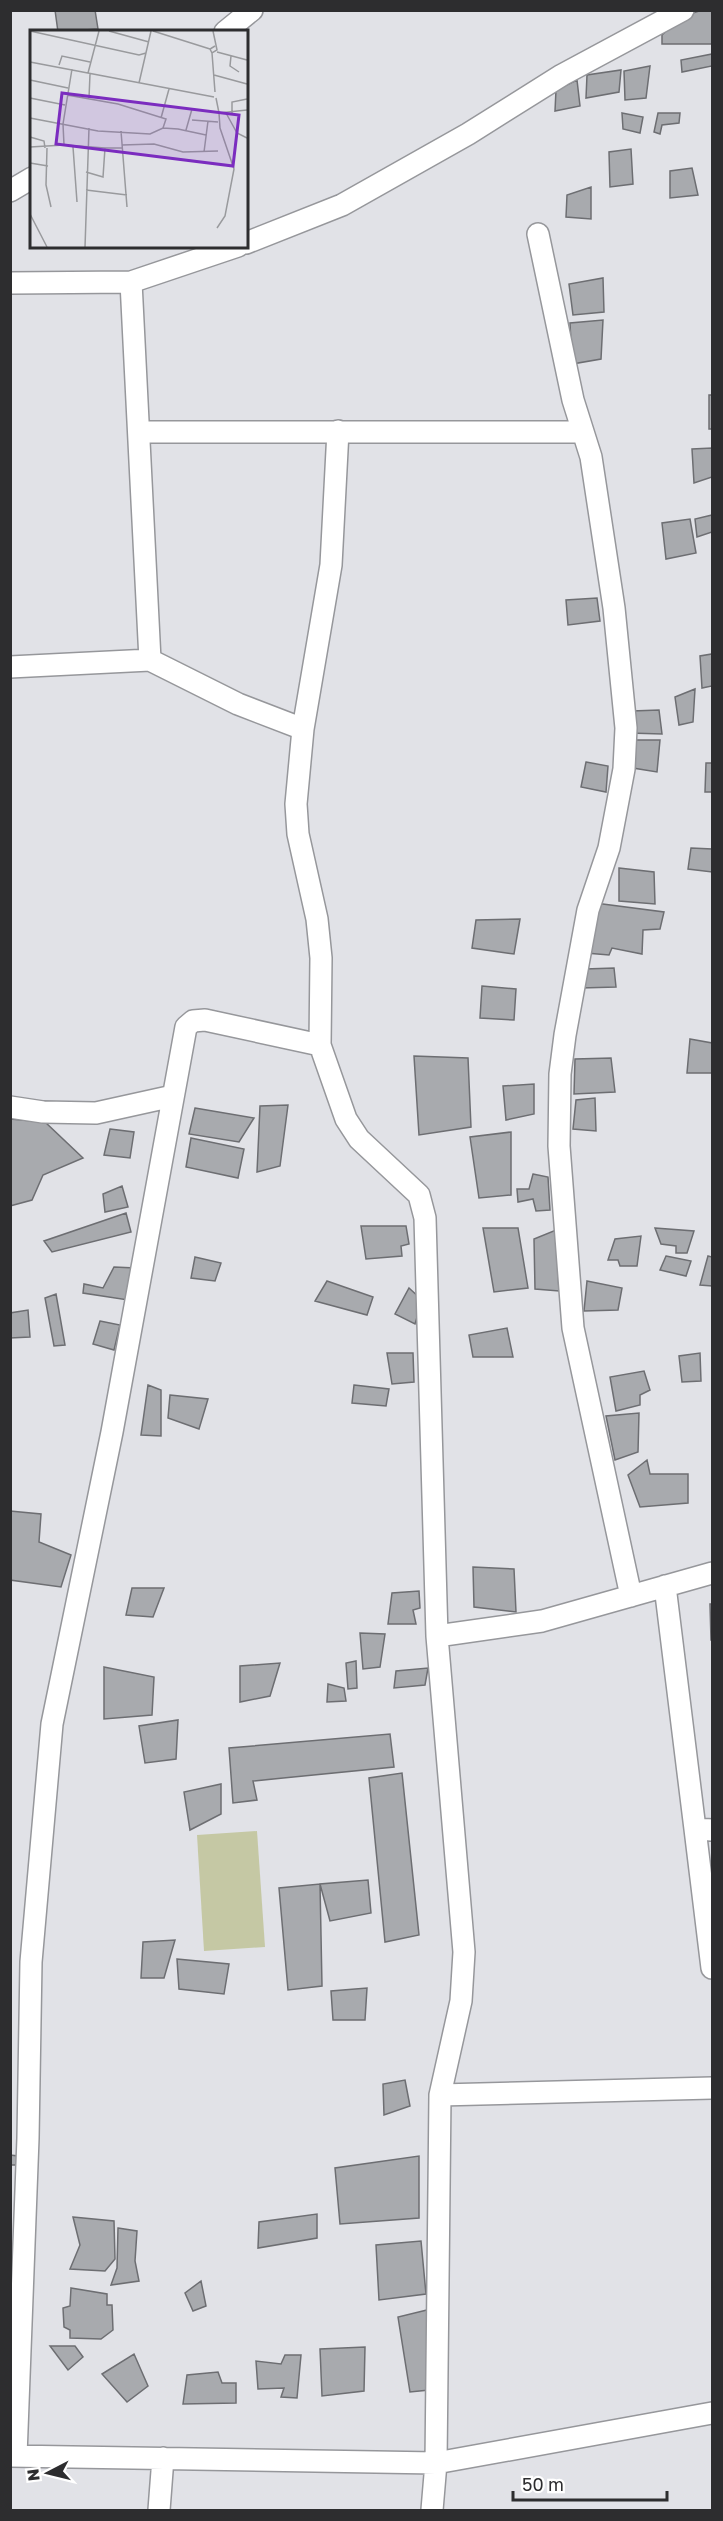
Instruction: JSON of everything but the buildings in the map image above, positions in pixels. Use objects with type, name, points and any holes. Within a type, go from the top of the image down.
[{"type":"street","points":[[227,30],[252,10]]},
{"type":"street","points":[[248,242],[342,205],[468,134],[562,75],[683,10]]},
{"type":"street","points":[[10,191],[30,179]]},
{"type":"street","points":[[538,234],[573,400],[591,457],[614,608],[626,728],[624,769],[609,848],[588,910],[565,1035],[560,1074],[559,1146],[573,1328],[632,1596]]},
{"type":"street","points":[[10,283],[131,282],[232,248]]},
{"type":"street","points":[[131,282],[150,660]]},
{"type":"street","points":[[338,431],[331,565],[303,729],[296,804],[298,834],[317,919],[321,958],[320,1045],[346,1119],[359,1139],[419,1195],[425,1218],[437,1636],[464,1952],[461,2001],[440,2095],[436,2463],[432,2511]]},
{"type":"street","points":[[140,432],[582,432]]},
{"type":"street","points":[[10,668],[150,660],[238,704],[303,729]]},
{"type":"street","points":[[320,1045],[205,1020],[193,1021],[186,1027],[112,1432],[52,1724],[31,1962],[19,2139],[13,2456],[436,2463],[712,2413]]},
{"type":"street","points":[[10,1107],[43,1112],[96,1113],[173,1096]]},
{"type":"street","points":[[437,1636],[542,1621],[712,1573]]},
{"type":"street","points":[[665,1586],[704,1829],[712,1968]]},
{"type":"street","points":[[440,2095],[712,2088]]},
{"type":"street","points":[[159,2511],[163,2458]]},
{"type":"green space","points":[[257,1831],[265,1947],[204,1951],[197,1835]]}]
